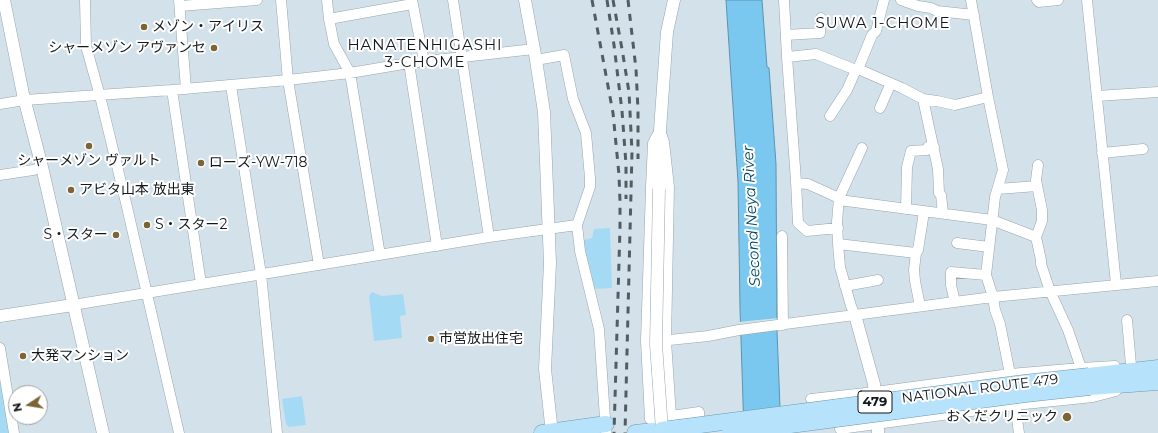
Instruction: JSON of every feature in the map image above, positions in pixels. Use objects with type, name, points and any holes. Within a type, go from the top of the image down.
[{"type":"highway","name":"NATIONAL ROUTE 479","points":[[635,433],[662,431],[1087,377],[1153,375]]},
{"type":"highway","name":"NATIONAL ROUTE 479","points":[[730,433],[1011,396],[1087,377]]},
{"type":"highway","points":[[549,433],[606,429]]},
{"type":"street","points":[[4,0],[25,100],[103,433]]},
{"type":"street","points":[[85,0],[86,46],[100,96],[179,433]]},
{"type":"street","points":[[186,89],[180,3],[257,0]]},
{"type":"street","points":[[281,0],[288,80],[320,265]]},
{"type":"street","points":[[327,0],[334,44],[350,73],[380,255]]},
{"type":"street","points":[[453,0],[489,237]]},
{"type":"street","points":[[525,0],[544,112],[550,263],[545,369],[549,433]]},
{"type":"street","points":[[662,431],[656,344],[660,130],[667,32],[674,0]]},
{"type":"street","points":[[784,0],[798,224],[807,231],[838,228]]},
{"type":"street","points":[[830,116],[847,90],[872,35],[876,31],[884,0]]},
{"type":"street","points":[[901,0],[938,11],[974,15]]},
{"type":"street","points":[[971,0],[988,97],[1003,170],[995,197],[986,275],[1000,324],[1010,374]]},
{"type":"street","points":[[1037,0],[1039,2],[1058,0]]},
{"type":"street","points":[[1087,0],[1116,284]]},
{"type":"street","points":[[329,19],[412,2],[424,61]]},
{"type":"street","points":[[786,36],[820,33],[821,18]]},
{"type":"street","points":[[0,104],[25,100],[231,86],[350,73],[424,61],[535,54],[564,54],[573,99],[586,133],[590,187],[577,225],[580,251],[599,330],[606,429]]},
{"type":"street","points":[[787,58],[816,54],[891,83],[923,99],[955,106],[988,97]]},
{"type":"street","points":[[409,63],[437,246]]},
{"type":"street","points":[[880,108],[891,83]]},
{"type":"street","points":[[231,86],[261,274],[277,433]]},
{"type":"street","points":[[172,90],[201,284]]},
{"type":"street","points":[[1097,96],[1158,92]]},
{"type":"street","points":[[923,99],[931,143],[934,147],[938,169],[939,193],[941,195],[943,213]]},
{"type":"street","points":[[660,130],[664,142],[670,187],[666,340],[672,416]]},
{"type":"street","points":[[660,130],[653,142],[646,341],[650,419],[699,412],[699,417]]},
{"type":"street","points":[[906,209],[907,166],[911,151],[927,150],[928,147],[934,147]]},
{"type":"street","points":[[862,148],[839,199],[837,222],[838,244],[840,267],[855,315],[874,384],[875,394]]},
{"type":"street","points":[[1102,153],[1143,149]]},
{"type":"street","points":[[1038,165],[1036,180],[1042,210],[1042,221],[1036,237],[1041,264],[1050,291],[1087,377]]},
{"type":"street","points":[[0,175],[42,168]]},
{"type":"street","points":[[796,183],[808,184],[839,199],[924,212],[943,213],[992,220],[1036,237]]},
{"type":"street","points":[[998,189],[1037,186]]},
{"type":"street","points":[[920,306],[914,270],[924,212]]},
{"type":"street","points":[[0,316],[489,237],[577,225]]},
{"type":"street","points":[[781,326],[782,236]]},
{"type":"street","points":[[957,243],[989,247]]},
{"type":"street","points":[[838,244],[916,253]]},
{"type":"street","points":[[955,302],[951,285],[952,272],[986,275]]},
{"type":"street","points":[[845,286],[878,280]]},
{"type":"street","points":[[646,341],[708,336],[739,330],[781,326],[993,297],[1158,281]]},
{"type":"street","points":[[1127,320],[1131,365]]},
{"type":"street","points":[[0,348],[14,433]]},
{"type":"street","points":[[810,399],[875,394],[1010,374],[1087,377],[1131,365],[1153,375]]},
{"type":"street","points":[[840,430],[1015,405],[1093,397],[1153,375]]},
{"type":"street","points":[[1015,405],[1020,433]]},
{"type":"shaded area","points":[[610,228],[612,288],[592,289],[581,241],[592,238],[594,229]]},
{"type":"shaded area","points":[[372,292],[382,296],[403,294],[406,315],[400,316],[402,338],[374,341],[369,296]]},
{"type":"shaded area","points":[[0,376],[9,433],[0,433]]},
{"type":"shaded area","points":[[302,396],[306,425],[289,427],[286,424],[282,399]]},
{"type":"water","name":"Second Neya River","points":[[726,0],[762,0],[776,164],[777,331],[781,433],[744,433],[738,182]]},
{"type":"pier","points":[[779,318],[779,330],[739,335],[738,322]]},
{"type":"railway","points":[[592,0],[613,113],[619,175],[620,228],[614,433]]},
{"type":"railway","points":[[607,0],[622,111],[626,164],[626,199]]},
{"type":"railway","points":[[613,0],[629,92],[632,152],[625,433]]},
{"type":"railway","points":[[628,0],[636,69],[638,159]]},
{"type":"place","name":"メゾン・アイリス","points":[[144,27]]},
{"type":"place","name":"シャーメゾン アヴァンセ","points":[[214,48]]},
{"type":"place","name":"シャーメゾン ヴァルト","points":[[89,146]]},
{"type":"place","name":"ローズ-YW-718","points":[[201,163]]},
{"type":"place","name":"アビタ山本 放出東","points":[[71,190]]},
{"type":"place","name":"S・スター2","points":[[147,225]]},
{"type":"place","name":"S・スター","points":[[116,235]]},
{"type":"place","name":"市営放出住宅","points":[[431,339]]},
{"type":"place","name":"大発マンション","points":[[23,356]]},
{"type":"place","name":"おくだクリニック","points":[[1067,417]]},
{"type":"district","name":"SUWA 1-CHOME","points":[[883,24]]},
{"type":"district","name":"HANATENHIGASHI 3-CHOME","points":[[425,54]]}]
